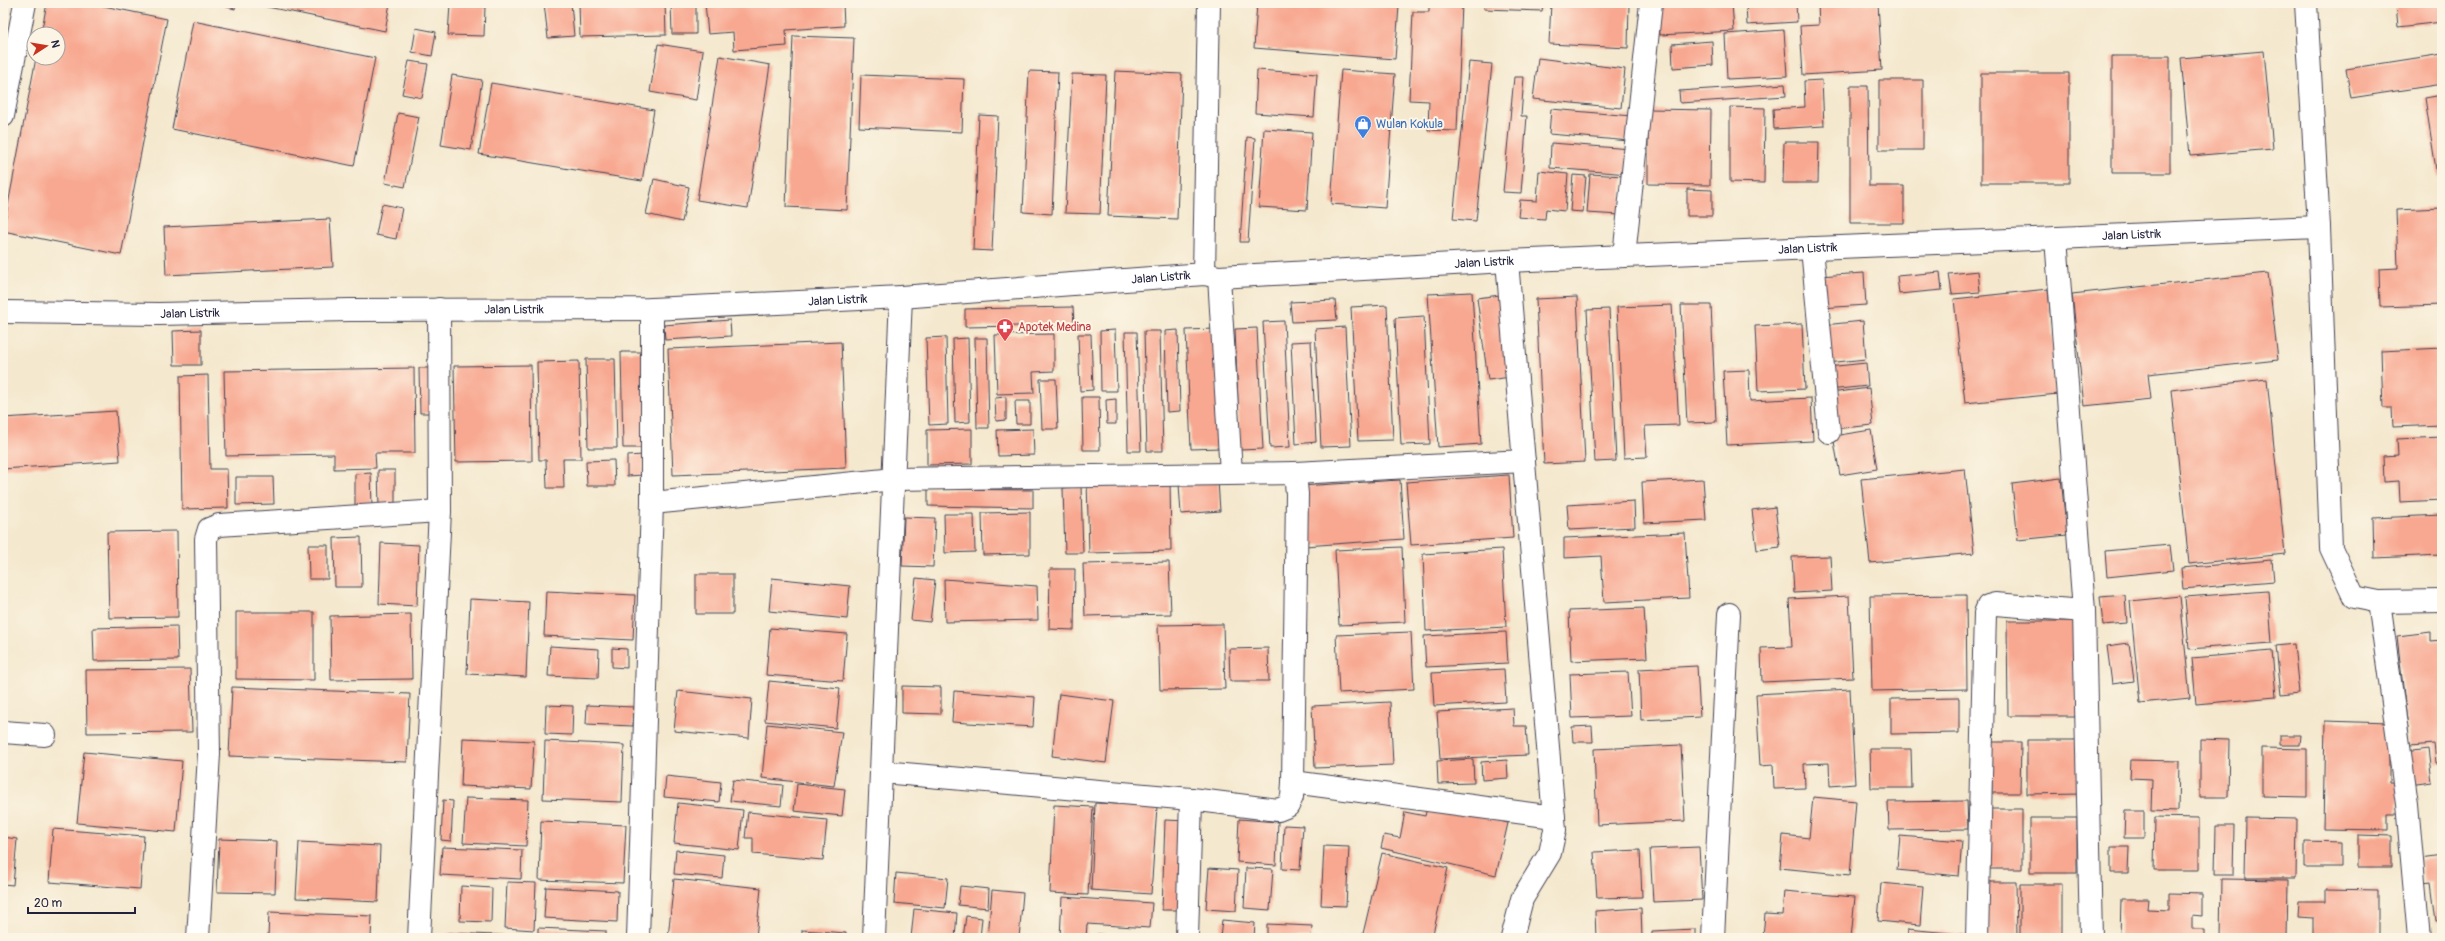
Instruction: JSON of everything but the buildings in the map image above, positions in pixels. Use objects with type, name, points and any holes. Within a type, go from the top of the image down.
[{"type":"street","points":[[3,116],[25,3]]},
{"type":"street","points":[[1209,3],[1212,275],[1231,473]]},
{"type":"street","points":[[1624,256],[1651,3]]},
{"type":"street","points":[[2306,3],[2319,227],[2331,548],[2354,598],[2379,602],[2442,601]]},
{"type":"street","name":"Jalan Listrik","points":[[3,312],[159,314],[652,309],[901,297],[1212,275],[1507,261],[2319,227]]},
{"type":"street","points":[[2056,238],[2084,611],[2091,938]]},
{"type":"street","points":[[1812,248],[1829,432]]},
{"type":"street","points":[[1507,261],[1555,830],[1550,853],[1522,898],[1512,938]]},
{"type":"street","points":[[874,938],[895,479],[901,297]]},
{"type":"street","points":[[638,938],[652,504],[652,309]]},
{"type":"street","points":[[419,938],[440,512],[439,310]]},
{"type":"street","points":[[652,504],[895,479],[1295,473],[1524,461]]},
{"type":"street","points":[[882,772],[1191,799],[1278,810],[1288,806],[1292,797],[1293,782],[1297,494],[1295,473]]},
{"type":"street","points":[[198,938],[208,754],[206,539],[209,529],[219,525],[440,512]]},
{"type":"street","points":[[2379,602],[2407,804],[2419,938]]},
{"type":"street","points":[[1977,938],[1985,613],[1988,606],[1995,604],[2084,611]]},
{"type":"street","points":[[1714,938],[1729,614]]},
{"type":"street","points":[[3,732],[45,735]]},
{"type":"street","points":[[1293,782],[1554,817]]},
{"type":"street","points":[[1187,938],[1191,799]]},
{"type":"place","name":"Wulan Kokula","points":[[1363,139]]},
{"type":"place","name":"Apotek Medina","points":[[1005,342]]}]
